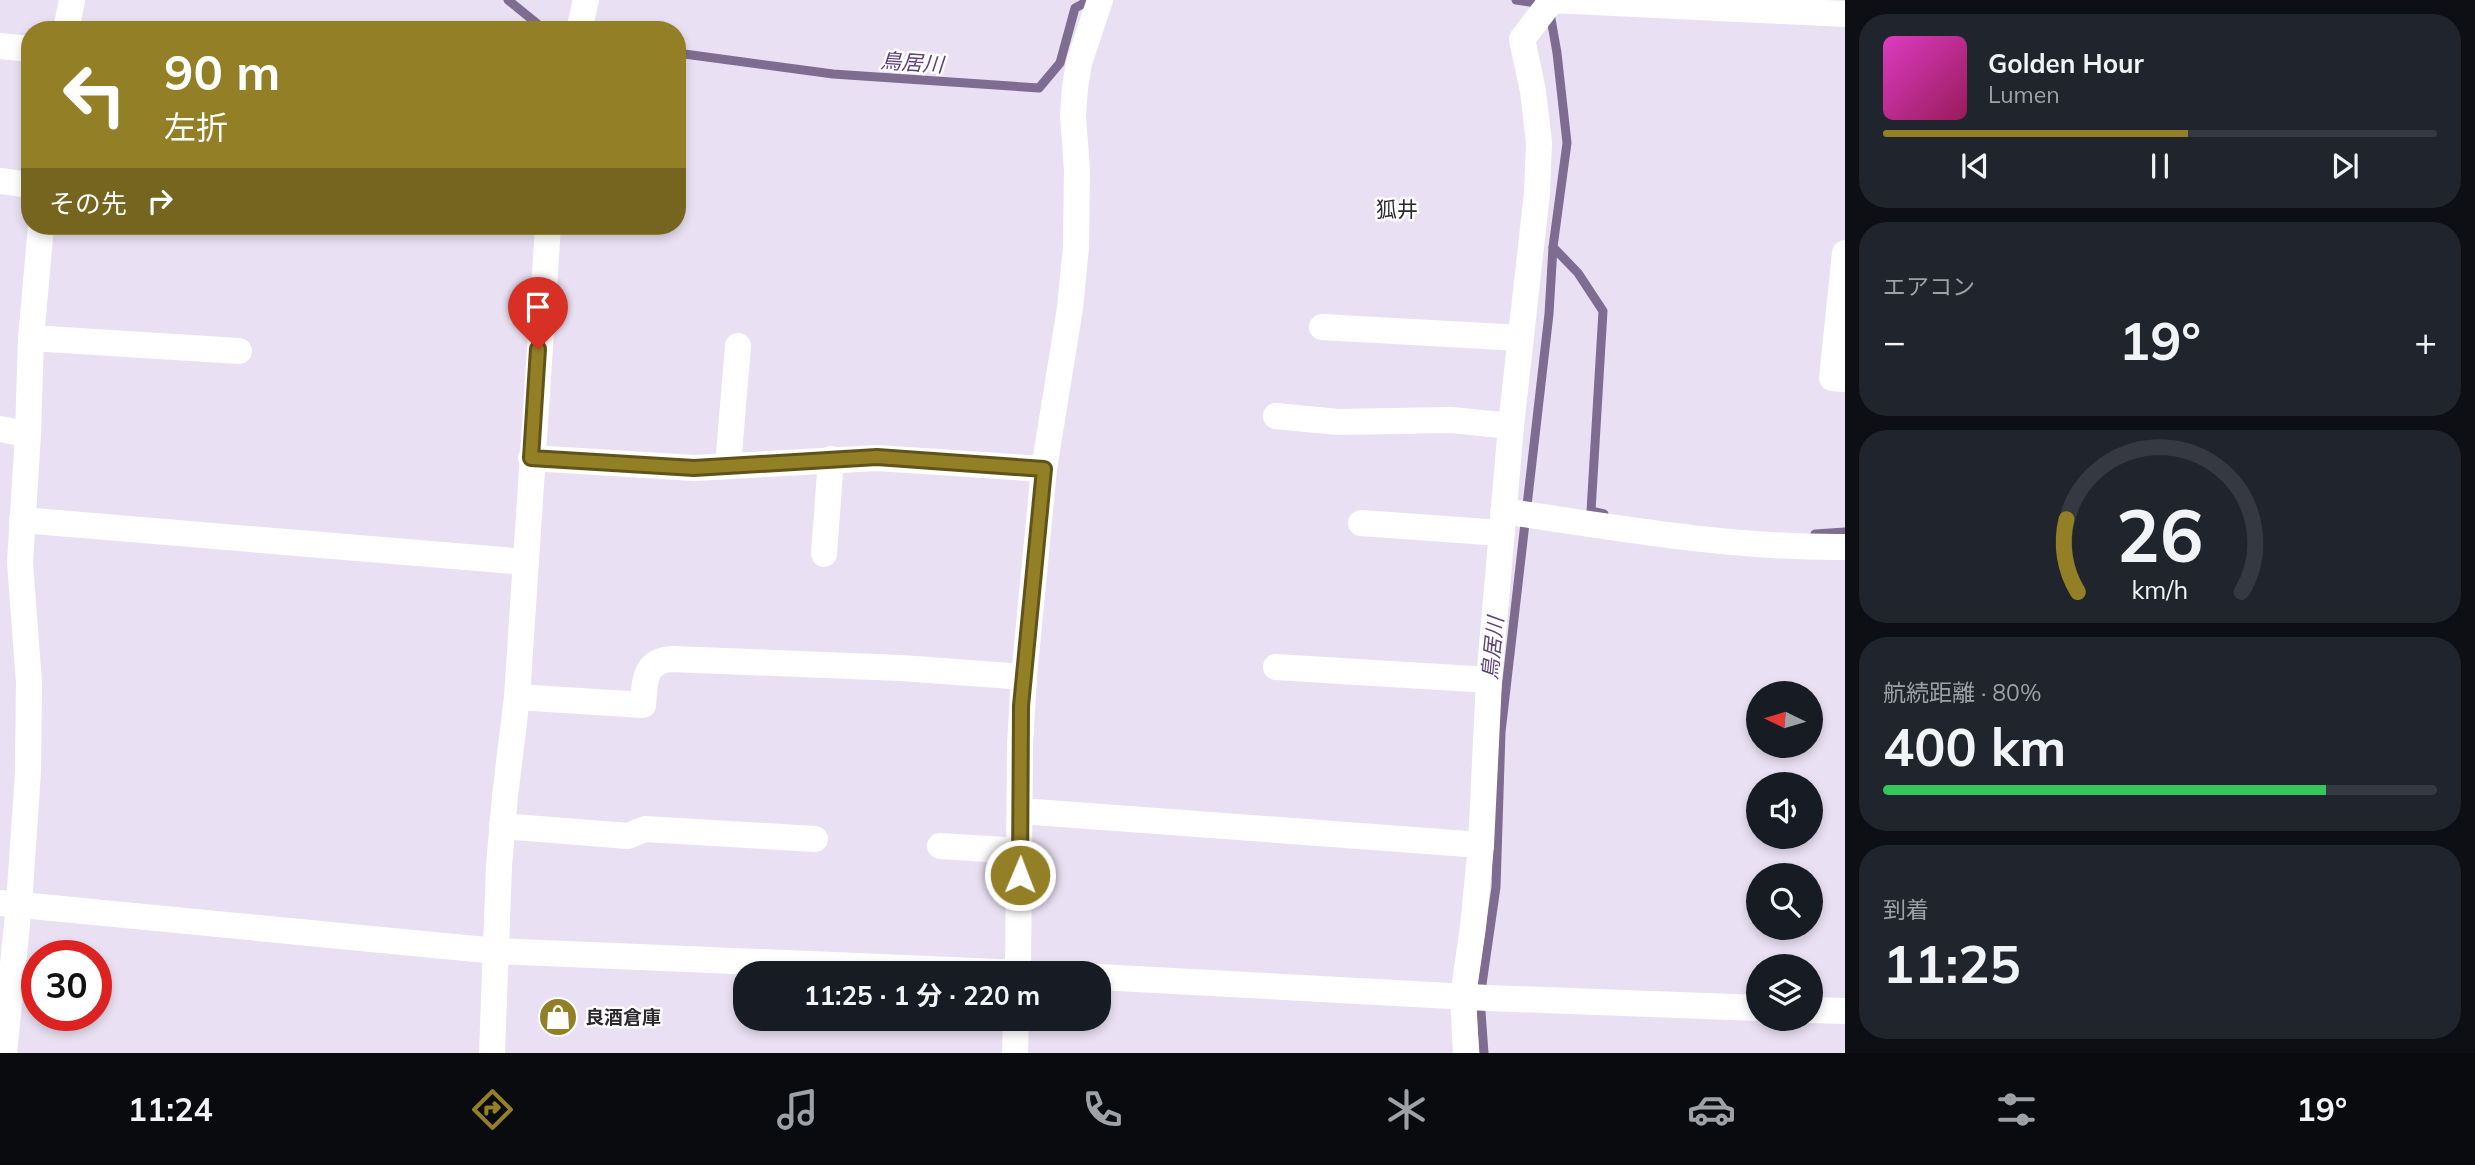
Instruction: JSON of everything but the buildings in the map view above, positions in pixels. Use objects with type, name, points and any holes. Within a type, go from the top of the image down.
[{"type":"street","points":[[68,21],[72,0]]},
{"type":"street","points":[[1466,1053],[1475,997],[1473,927],[1481,845],[1489,680],[1502,522],[1537,193],[1539,143],[1521,39],[1552,0],[1845,14]]},
{"type":"street","points":[[1020,961],[1020,745],[1024,677],[1044,469],[1070,308],[1076,247],[1077,170],[1073,116],[1075,87],[1079,63],[1100,3]]},
{"type":"street","points":[[0,46],[21,48]]},
{"type":"street","points":[[0,181],[21,183]]},
{"type":"street","points":[[4,1053],[9,904],[30,719],[20,563],[31,338],[40,235]]},
{"type":"street","points":[[492,1053],[502,827],[517,697],[547,235]]},
{"type":"street","points":[[1845,253],[1832,378],[1845,379]]},
{"type":"street","points":[[1322,327],[1521,338]]},
{"type":"street","points":[[31,338],[239,351]]},
{"type":"street","points":[[728,465],[738,346]]},
{"type":"street","points":[[1276,416],[1338,422],[1451,419],[1511,426]]},
{"type":"street","points":[[0,429],[28,435]]},
{"type":"street","points":[[531,458],[683,467],[831,458],[903,459],[1044,469]]},
{"type":"street","points":[[824,554],[831,458]]},
{"type":"street","points":[[1362,523],[1502,522],[1537,516],[1652,534],[1784,546],[1845,547]]},
{"type":"street","points":[[22,520],[526,562]]},
{"type":"street","points":[[517,697],[643,705],[645,681],[651,667],[661,660],[672,659],[901,668],[1024,677]]},
{"type":"street","points":[[1276,667],[1489,680]]},
{"type":"street","points":[[1021,811],[1481,845]]},
{"type":"street","points":[[502,827],[628,836],[645,829],[815,839]]},
{"type":"street","points":[[940,846],[1020,851]]},
{"type":"street","points":[[9,904],[496,951],[734,961]]},
{"type":"street","points":[[1111,978],[1475,997],[1746,1007]]},
{"type":"street","points":[[1823,1011],[1845,1012]]},
{"type":"street","points":[[1015,1053],[1016,1031]]},
{"type":"waterway","name":"鳥居川","points":[[508,0],[534,21]]},
{"type":"waterway","name":"鳥居川","points":[[686,54],[833,74],[1039,88],[1060,63],[1075,8],[1090,0]]},
{"type":"waterway","points":[[1516,0],[1543,4]]},
{"type":"waterway","points":[[1550,13],[1567,143],[1553,247],[1578,273],[1603,311],[1591,511],[1604,514]]},
{"type":"waterway","name":"鳥居川","points":[[1484,1053],[1480,998],[1496,887],[1501,732],[1549,314],[1553,247]]},
{"type":"waterway","points":[[1815,534],[1845,532]]},
{"type":"place","name":"良酒倉庫","points":[[558,1017]]},
{"type":"district","name":"狐井","points":[[1397,209]]},
{"type":"route","points":[[538,349],[531,458],[694,468],[877,457],[1044,469],[1021,706],[1020,875]]}]
